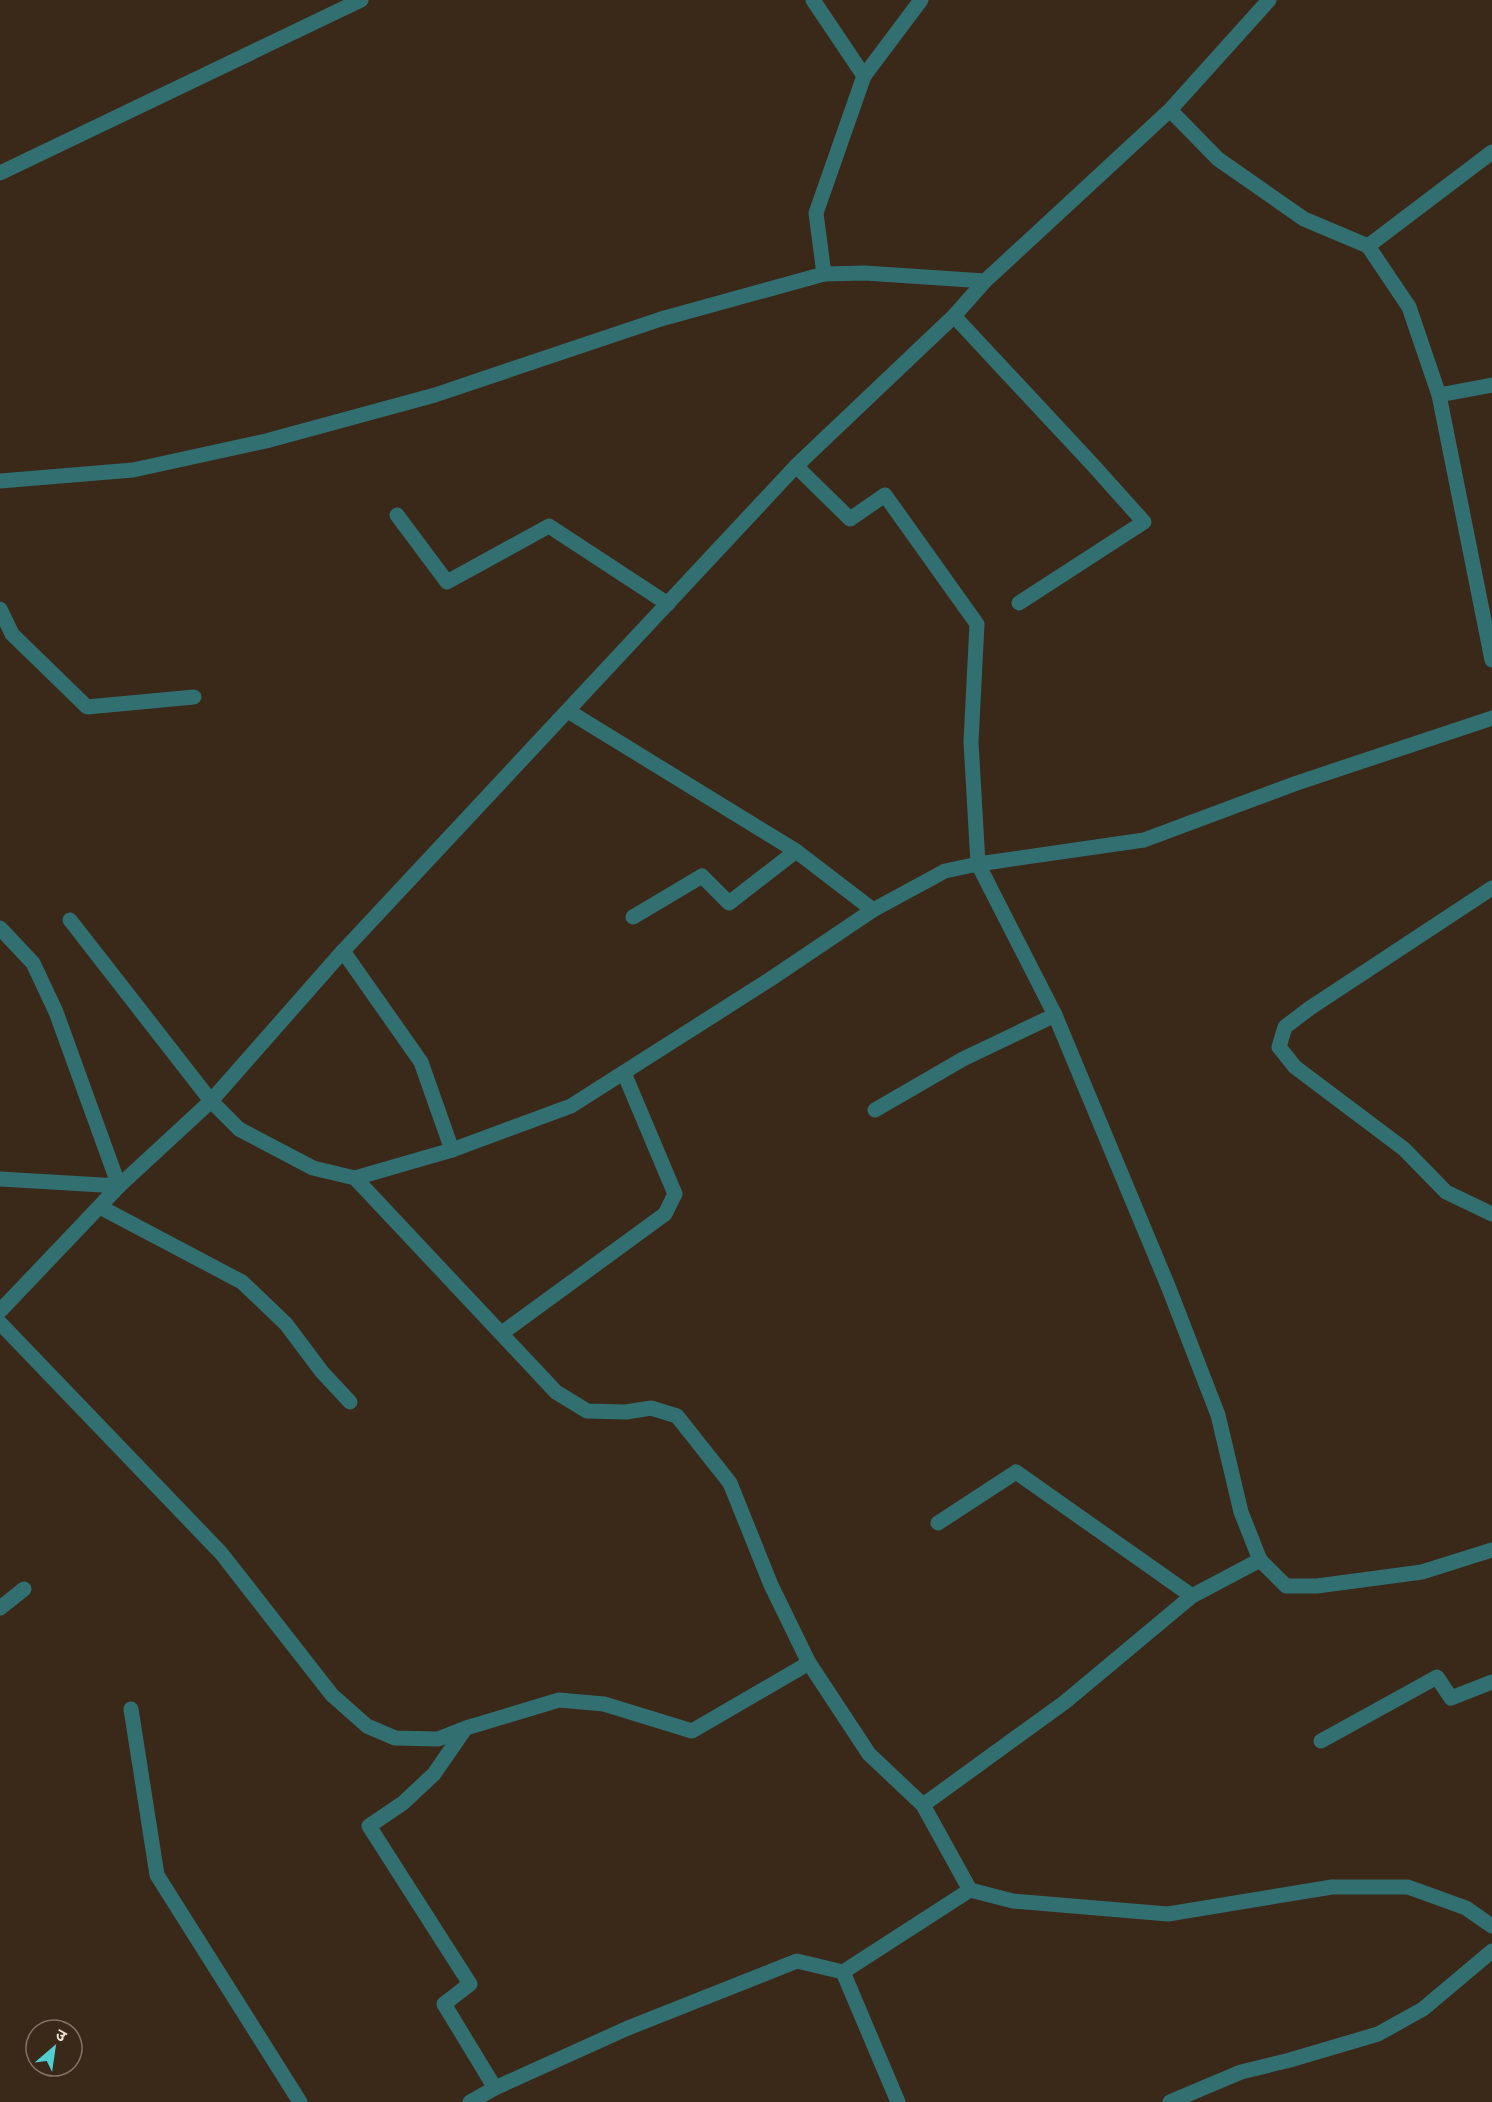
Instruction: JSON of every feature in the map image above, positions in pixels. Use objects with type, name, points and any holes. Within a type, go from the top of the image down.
[{"type":"street","points":[[0,173],[361,0]]},
{"type":"street","points":[[813,0],[864,76]]},
{"type":"street","points":[[824,274],[816,213],[864,76],[921,0]]},
{"type":"street","points":[[0,1311],[119,1186],[211,1101],[343,951],[796,466],[954,316],[985,281],[1170,110],[1269,0]]},
{"type":"street","points":[[1170,110],[1218,159],[1304,219],[1368,246],[1409,308],[1439,395],[1492,660]]},
{"type":"street","points":[[1368,246],[1492,152]]},
{"type":"street","points":[[0,481],[133,470],[266,441],[435,394],[661,319],[824,274],[865,273],[985,281]]},
{"type":"street","points":[[954,316],[1144,522],[1019,603]]},
{"type":"street","points":[[1439,395],[1492,386]]},
{"type":"street","points":[[796,466],[850,519],[885,495],[977,624],[971,742],[978,864],[1055,1015],[1168,1286],[1218,1416],[1241,1512],[1260,1560],[1286,1586],[1317,1586],[1422,1572],[1492,1550]]},
{"type":"street","points":[[397,515],[447,582],[549,526],[668,604]]},
{"type":"street","points":[[0,609],[12,634],[87,707],[194,697]]},
{"type":"street","points":[[568,711],[796,851],[873,910]]},
{"type":"street","points":[[70,920],[211,1101],[240,1129],[313,1168],[355,1178],[453,1150],[571,1106],[759,987],[873,910],[945,871],[978,864],[1144,840],[1297,783],[1492,718]]},
{"type":"street","points":[[633,917],[702,876],[729,903],[796,851]]},
{"type":"street","points":[[1492,888],[1310,1008],[1285,1027],[1279,1047],[1295,1067],[1404,1149],[1446,1192],[1492,1214]]},
{"type":"street","points":[[0,928],[33,963],[56,1012],[119,1186]]},
{"type":"street","points":[[343,951],[421,1062],[453,1150]]},
{"type":"street","points":[[875,1110],[963,1059],[1055,1015]]},
{"type":"street","points":[[502,1333],[665,1214],[675,1194],[624,1073]]},
{"type":"street","points":[[355,1178],[556,1392],[587,1411],[626,1412],[651,1408],[677,1416],[730,1483],[771,1585],[809,1663],[869,1754],[923,1805],[970,1890],[1012,1901],[1168,1914],[1332,1887],[1408,1887],[1466,1908],[1492,1926]]},
{"type":"street","points":[[0,1179],[119,1186]]},
{"type":"street","points":[[100,1206],[242,1282],[286,1324],[322,1372],[350,1402]]},
{"type":"street","points":[[0,1323],[221,1553],[332,1695],[367,1726],[395,1738],[438,1739],[466,1728],[559,1700],[604,1704],[692,1731],[809,1663]]},
{"type":"street","points":[[938,1522],[1016,1472],[1192,1596]]},
{"type":"street","points":[[923,1805],[1065,1702],[1192,1596],[1260,1560]]},
{"type":"street","points":[[0,1608],[24,1589]]},
{"type":"street","points":[[1321,1741],[1437,1677],[1450,1698],[1492,1682]]},
{"type":"street","points":[[131,1709],[157,1875],[272,2054],[300,2102]]},
{"type":"street","points":[[466,1728],[434,1774],[403,1803],[369,1826],[470,1984],[444,2004],[495,2088]]},
{"type":"street","points":[[470,2102],[495,2088],[628,2028],[797,1961],[843,1972],[970,1890]]},
{"type":"street","points":[[1170,2102],[1240,2072],[1378,2034],[1423,2009],[1492,1951]]},
{"type":"street","points":[[843,1972],[898,2102]]}]
